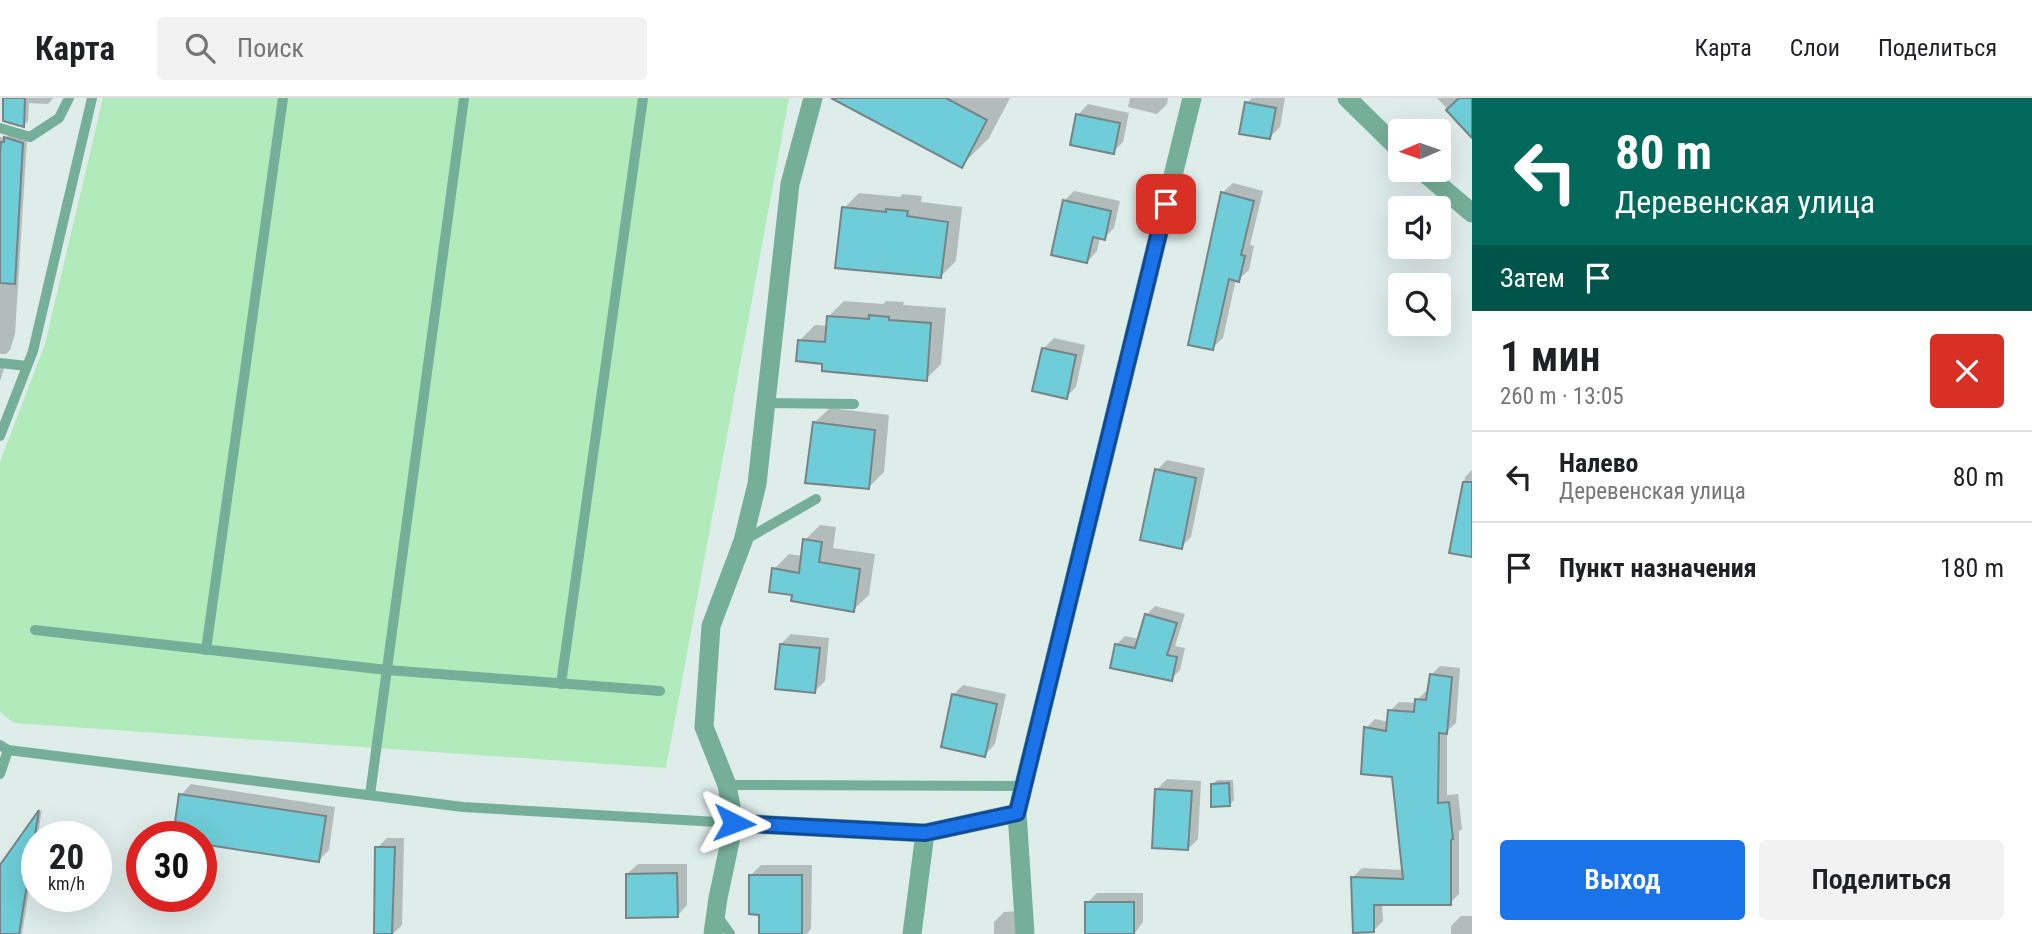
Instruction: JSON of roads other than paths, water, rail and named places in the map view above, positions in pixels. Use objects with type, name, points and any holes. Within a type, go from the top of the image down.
[{"type":"street","points":[[713,934],[734,823],[727,785],[704,726],[711,626],[743,541],[757,484],[790,184],[813,98]]},
{"type":"street","points":[[1025,934],[1017,813],[1192,98]]},
{"type":"street","points":[[1348,98],[1388,138]]},
{"type":"street","points":[[1435,182],[1472,213]]},
{"type":"street","points":[[734,823],[925,833],[1017,813]]},
{"type":"street","points":[[912,934],[925,833]]},
{"type":"lane","points":[[0,128],[30,137],[59,118],[69,98]]},
{"type":"lane","points":[[0,436],[33,351],[92,98]]},
{"type":"lane","points":[[206,650],[283,98]]},
{"type":"lane","points":[[370,795],[464,98]]},
{"type":"lane","points":[[561,684],[643,98]]},
{"type":"lane","points":[[0,363],[27,366]]},
{"type":"lane","points":[[765,403],[854,404]]},
{"type":"lane","points":[[743,541],[816,499]]},
{"type":"lane","points":[[35,630],[387,670],[660,691]]},
{"type":"lane","points":[[0,774],[4,748],[463,807],[734,823]]},
{"type":"lane","points":[[727,785],[1024,786]]},
{"type":"lane","points":[[716,914],[730,934]]}]
